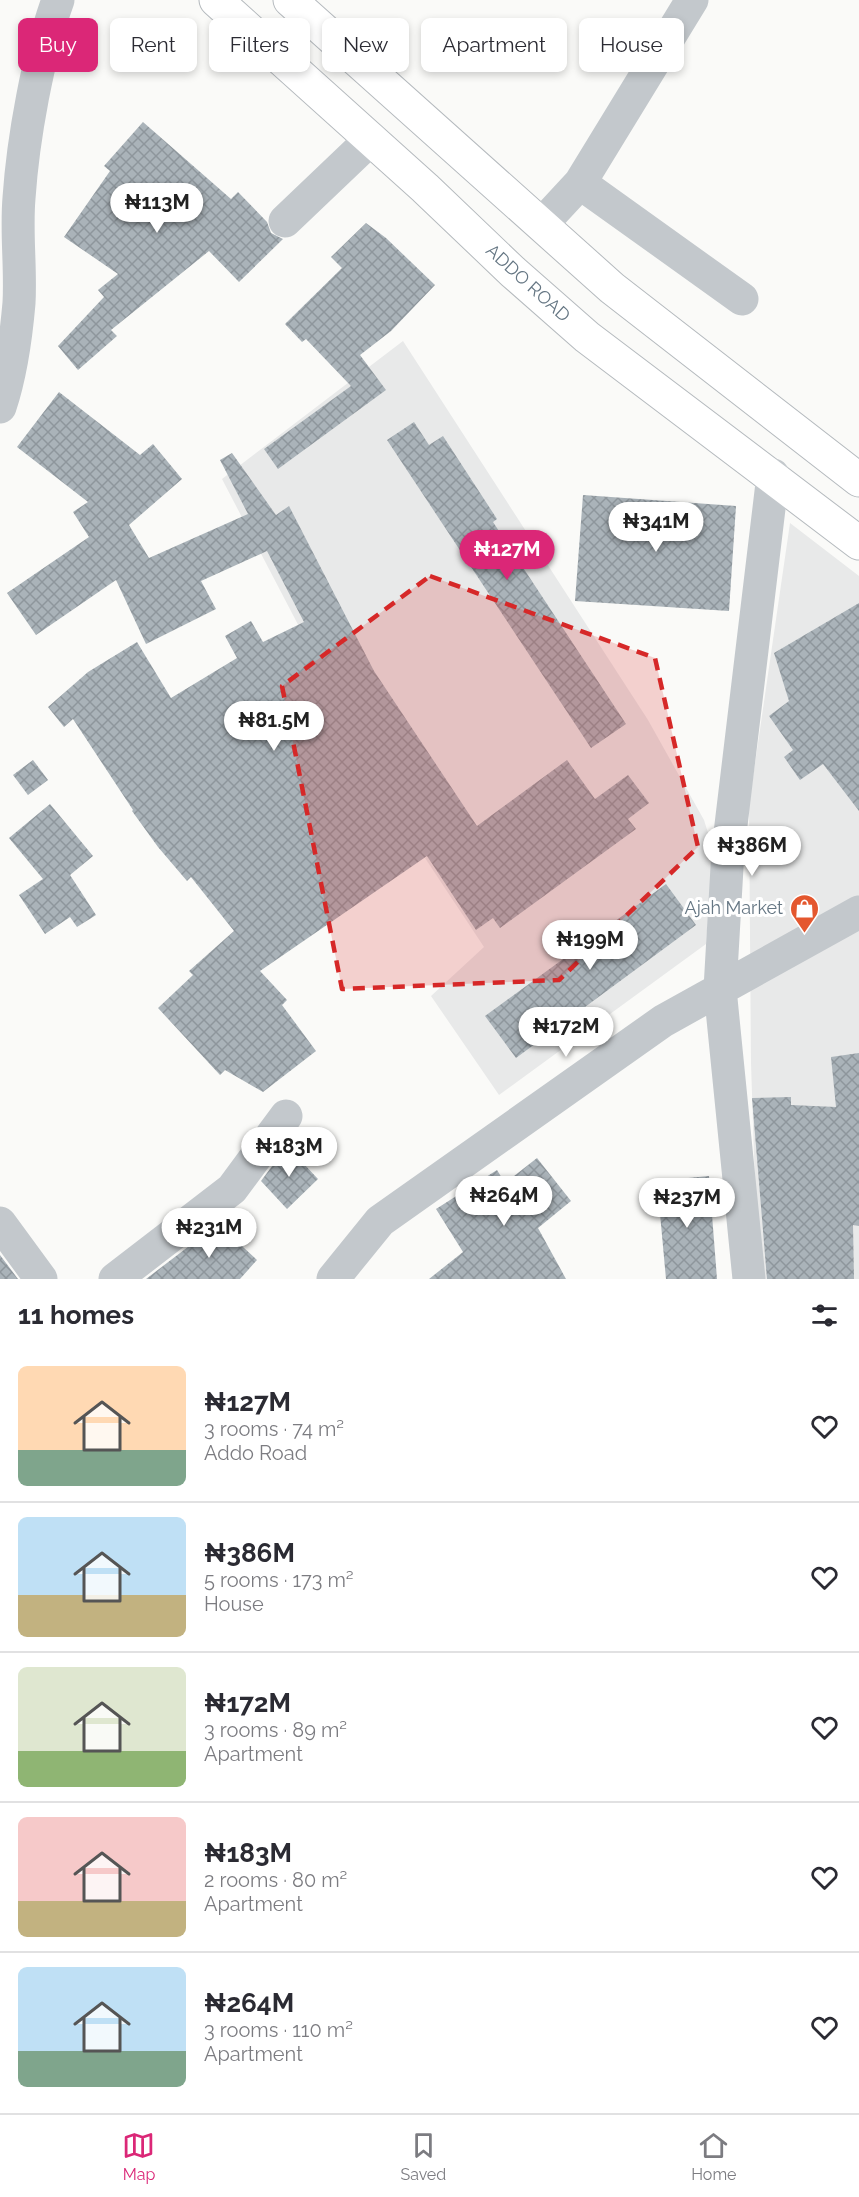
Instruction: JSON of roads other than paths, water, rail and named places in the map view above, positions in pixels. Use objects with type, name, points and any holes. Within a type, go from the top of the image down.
[{"type":"main road","name":"ADDO ROAD","points":[[216,0],[587,337],[773,475],[859,543]]},
{"type":"main road","points":[[306,5],[612,288],[859,480]]},
{"type":"street","points":[[0,407],[8,384],[19,303],[9,256],[49,23],[58,0]]},
{"type":"street","points":[[542,224],[580,183],[692,0]]},
{"type":"street","points":[[285,221],[371,139]]},
{"type":"street","points":[[580,183],[742,299]]},
{"type":"street","points":[[749,1279],[720,989],[729,838],[773,475]]},
{"type":"street","points":[[333,1279],[380,1221],[663,1021],[859,912]]},
{"type":"street","points":[[116,1279],[232,1189],[286,1116]]},
{"type":"street","points":[[0,1223],[41,1279]]},
{"type":"place","name":"Ajah Market","points":[[804,934]]}]
